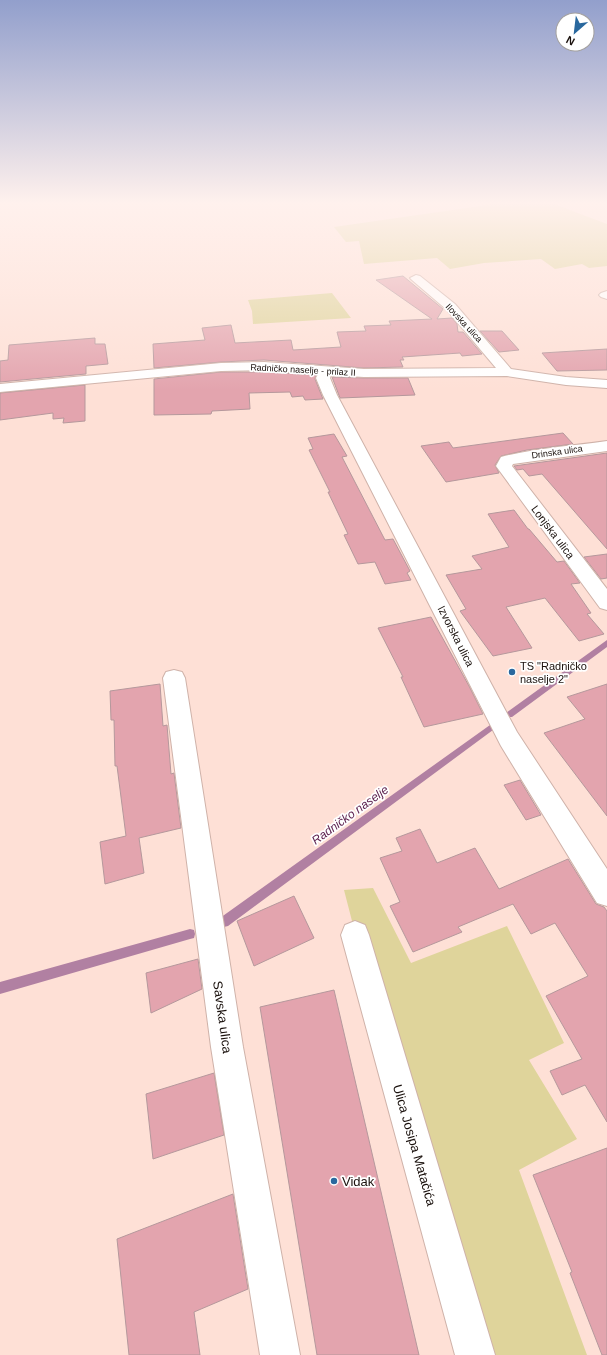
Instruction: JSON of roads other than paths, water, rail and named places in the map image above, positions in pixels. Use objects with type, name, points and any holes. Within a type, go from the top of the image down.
[{"type":"street","name":"Ilovska ulica","points":[[416,278],[451,307],[507,372]]},
{"type":"street","name":"Radničko naselje - prilaz II","points":[[0,388],[110,376],[221,367],[264,366],[364,373],[507,372],[566,381],[607,384]]},
{"type":"street","name":"Izvorska ulica","points":[[326,370],[324,378],[330,395],[509,739],[607,893]]},
{"type":"street","name":"Drinska ulica","points":[[507,460],[533,455],[607,446]]},
{"type":"street","name":"Lonjska ulica","points":[[507,460],[504,466],[607,603]]},
{"type":"street","name":"Savska ulica","points":[[174,678],[228,1047],[280,1355]]},
{"type":"street","name":"Ulica Josipa Matačića","points":[[355,935],[475,1355]]},
{"type":"waterway","name":"Radničko naselje","points":[[509,715],[607,643]]},
{"type":"waterway","name":"Radničko naselje","points":[[224,922],[490,728]]},
{"type":"waterway","name":"Radničko naselje","points":[[0,988],[190,934]]},
{"type":"place","name":"TS \"Radničko naselje 2\"","points":[[512,672]]},
{"type":"place","name":"Vidak","points":[[334,1181]]}]
